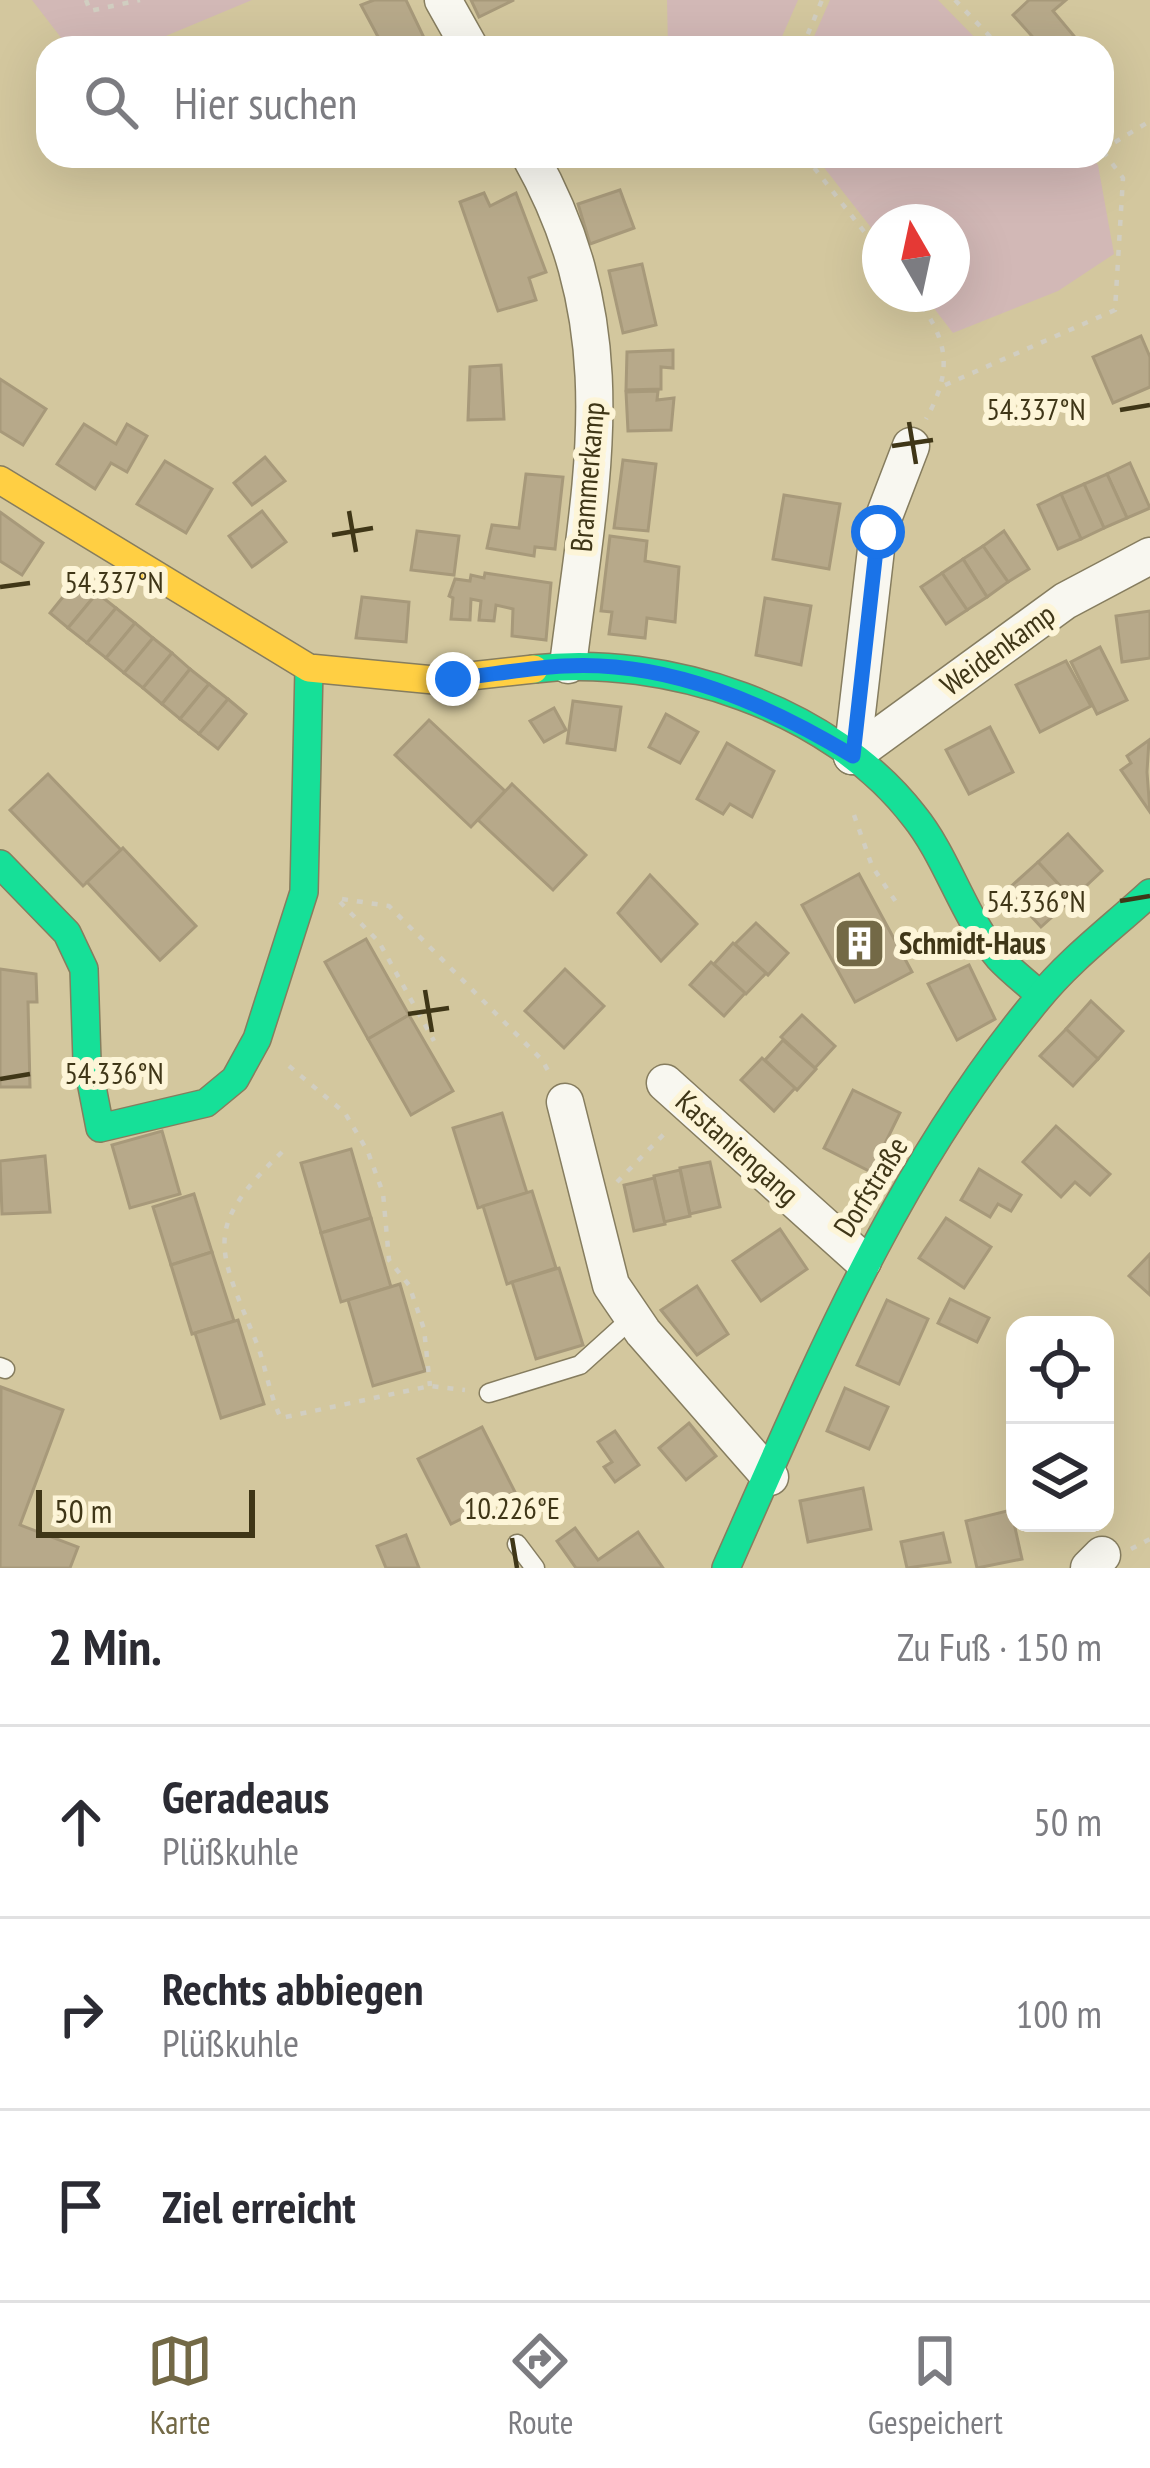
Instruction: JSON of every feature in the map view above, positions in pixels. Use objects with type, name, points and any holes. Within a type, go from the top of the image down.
[{"type":"street","points":[[443,0],[463,36]]},
{"type":"street","name":"Brammerkamp","points":[[535,168],[576,259],[594,341],[598,422],[568,665]]},
{"type":"street","points":[[853,756],[878,532],[911,446]]},
{"type":"street","points":[[0,479],[309,668],[434,680],[568,665],[678,677],[778,711],[853,756],[914,815],[997,956],[1040,995]]},
{"type":"street","name":"Weidenkamp","points":[[853,756],[1065,601],[1150,556]]},
{"type":"street","points":[[0,864],[67,933],[84,969],[87,1061],[100,1128],[206,1102],[235,1079],[257,1039],[304,892],[309,668]]},
{"type":"street","name":"Dorfstraße","points":[[726,1568],[863,1261],[982,1070],[1040,995],[1150,893]]},
{"type":"street","name":"Kastaniengang","points":[[677,1095],[863,1261]]},
{"type":"street","points":[[565,1102],[611,1286],[632,1318],[770,1478]]},
{"type":"lane","points":[[489,1393],[580,1365],[632,1318]]},
{"type":"lane","points":[[517,1544],[535,1568]]},
{"type":"path","points":[[86,0],[90,10],[140,0]]},
{"type":"path","points":[[807,36],[822,0]]},
{"type":"path","points":[[955,0],[990,36]]},
{"type":"path","points":[[1114,143],[1150,122]]},
{"type":"path","points":[[945,385],[1115,310],[1123,178],[1114,166]]},
{"type":"path","points":[[815,168],[862,228]]},
{"type":"path","points":[[911,446],[945,385],[938,325],[928,312]]},
{"type":"path","points":[[852,806],[872,866],[900,908]]},
{"type":"path","points":[[434,1041],[379,942],[336,898],[389,906],[542,1060],[565,1102]]},
{"type":"path","points":[[257,1039],[345,1113],[368,1152],[383,1193],[389,1260],[409,1285],[424,1329],[430,1386]]},
{"type":"path","points":[[592,1208],[677,1095]]},
{"type":"path","points":[[283,1152],[252,1182],[226,1221],[222,1255],[281,1418],[430,1386],[489,1393]]},
{"type":"path","points":[[1142,1547],[1150,1539]]},
{"type":"shaded area","points":[[32,0],[252,0],[166,36],[60,36]]},
{"type":"shaded area","points":[[667,0],[798,0],[782,36],[668,36]]},
{"type":"shaded area","points":[[830,0],[938,0],[973,36],[814,36]]},
{"type":"shaded area","points":[[824,168],[1099,168],[1114,254],[1058,291],[953,333],[937,312],[970,312],[970,204],[862,204],[862,216]]},
{"type":"building","points":[[406,0],[423,36],[378,36],[361,5]]},
{"type":"building","points":[[471,0],[514,0],[479,17]]},
{"type":"building","points":[[1029,0],[1066,0],[1053,11],[1074,36],[1032,36],[1013,15]]},
{"type":"building","points":[[620,190],[634,228],[590,244],[578,204]]},
{"type":"building","points":[[484,193],[490,206],[516,193],[546,272],[529,278],[536,300],[498,311],[460,202]]},
{"type":"building","points":[[642,264],[656,325],[623,333],[609,271]]},
{"type":"building","points":[[1141,336],[1150,357],[1150,387],[1113,403],[1093,357]]},
{"type":"building","points":[[673,350],[673,368],[661,367],[661,389],[626,390],[627,352]]},
{"type":"building","points":[[501,365],[504,419],[468,420],[470,367]]},
{"type":"building","points":[[0,379],[46,409],[23,445],[0,431]]},
{"type":"building","points":[[658,391],[657,400],[674,398],[671,430],[628,431],[626,392]]},
{"type":"building","points":[[84,424],[116,444],[127,424],[147,436],[127,472],[111,463],[95,489],[57,464]]},
{"type":"building","points":[[265,457],[285,481],[252,505],[234,483]]},
{"type":"building","points":[[623,460],[656,464],[648,531],[614,528]]},
{"type":"building","points":[[165,461],[212,489],[186,533],[137,504]]},
{"type":"building","points":[[1130,463],[1150,508],[1127,518],[1107,474]]},
{"type":"building","points":[[526,474],[563,477],[555,549],[535,547],[534,556],[487,548],[492,525],[519,528]]},
{"type":"building","points":[[1107,474],[1127,518],[1104,528],[1084,484]]},
{"type":"building","points":[[1084,484],[1104,528],[1081,539],[1061,494]]},
{"type":"building","points":[[1061,494],[1081,539],[1058,549],[1038,505]]},
{"type":"building","points":[[784,495],[840,504],[829,569],[773,559]]},
{"type":"building","points":[[262,511],[286,542],[252,567],[229,536]]},
{"type":"building","points":[[0,512],[43,543],[22,575],[0,561]]},
{"type":"building","points":[[417,531],[459,536],[454,575],[411,570]]},
{"type":"building","points":[[1004,531],[1029,569],[1008,582],[983,546]]},
{"type":"building","points":[[610,536],[647,541],[645,561],[679,567],[675,622],[647,618],[645,638],[609,634],[612,612],[601,611]]},
{"type":"building","points":[[983,546],[1008,582],[987,597],[963,559]]},
{"type":"building","points":[[963,559],[987,597],[967,610],[942,573]]},
{"type":"building","points":[[485,573],[551,583],[546,640],[512,636],[513,609],[496,605],[494,621],[479,620],[481,601],[471,599],[470,620],[451,619],[453,598],[449,596],[455,579],[470,581],[471,575],[484,578]]},
{"type":"building","points":[[942,573],[967,610],[946,624],[921,587]]},
{"type":"building","points":[[79,577],[97,593],[68,628],[50,613]]},
{"type":"building","points":[[97,593],[116,608],[87,643],[68,628]]},
{"type":"building","points":[[362,597],[409,602],[406,642],[356,638]]},
{"type":"building","points":[[765,598],[811,606],[801,665],[756,655]]},
{"type":"building","points":[[116,608],[135,623],[106,658],[87,643]]},
{"type":"building","points":[[1150,611],[1150,658],[1122,662],[1116,616]]},
{"type":"building","points":[[135,623],[153,638],[124,673],[106,658]]},
{"type":"building","points":[[153,638],[172,653],[143,688],[124,673]]},
{"type":"building","points":[[1100,647],[1127,700],[1097,714],[1071,662]]},
{"type":"building","points":[[172,653],[190,669],[162,704],[143,688]]},
{"type":"building","points":[[1066,661],[1091,706],[1040,732],[1016,685]]},
{"type":"building","points":[[190,669],[209,684],[180,719],[162,704]]},
{"type":"building","points":[[209,684],[228,699],[199,734],[180,719]]},
{"type":"building","points":[[228,699],[246,714],[218,749],[199,734]]},
{"type":"building","points":[[573,701],[621,707],[615,750],[567,743]]},
{"type":"building","points":[[554,708],[566,730],[544,742],[530,721]]},
{"type":"building","points":[[666,714],[698,732],[680,763],[649,747]]},
{"type":"building","points":[[429,720],[505,791],[471,827],[395,755]]},
{"type":"building","points":[[990,727],[1013,772],[969,794],[946,750]]},
{"type":"building","points":[[1149,740],[1150,812],[1121,770],[1131,763],[1127,756]]},
{"type":"building","points":[[727,743],[774,771],[752,817],[730,804],[723,814],[697,799]]},
{"type":"building","points":[[48,774],[121,850],[83,886],[10,810]]},
{"type":"building","points":[[512,784],[586,855],[553,890],[478,820]]},
{"type":"building","points":[[1068,834],[1102,871],[1072,899],[1038,862]]},
{"type":"building","points":[[123,848],[196,926],[160,960],[87,882]]},
{"type":"building","points":[[1038,862],[1072,899],[1041,927],[1007,890]]},
{"type":"building","name":"Schmidt-Haus","points":[[859,874],[912,972],[855,1002],[802,905]]},
{"type":"building","points":[[650,875],[697,924],[661,961],[618,913]]},
{"type":"building","points":[[756,923],[788,953],[768,975],[735,944]]},
{"type":"building","points":[[366,939],[409,1015],[368,1039],[325,962]]},
{"type":"building","points":[[733,943],[766,973],[746,994],[714,964]]},
{"type":"building","points":[[711,962],[745,993],[724,1016],[690,985]]},
{"type":"building","points":[[969,965],[995,1019],[957,1040],[928,984]]},
{"type":"building","points":[[0,969],[36,974],[37,1002],[28,1002],[30,1087],[0,1087]]},
{"type":"building","points":[[565,969],[604,1006],[564,1048],[525,1011]]},
{"type":"building","points":[[1091,1001],[1123,1031],[1098,1059],[1066,1029]]},
{"type":"building","points":[[409,1015],[453,1091],[411,1115],[368,1039]]},
{"type":"building","points":[[802,1015],[835,1046],[815,1068],[781,1037]]},
{"type":"building","points":[[1066,1029],[1098,1059],[1073,1086],[1040,1056]]},
{"type":"building","points":[[783,1040],[816,1069],[797,1090],[765,1060]]},
{"type":"building","points":[[762,1058],[795,1088],[774,1111],[741,1080]]},
{"type":"building","points":[[853,1090],[900,1113],[871,1172],[824,1148]]},
{"type":"building","points":[[502,1113],[527,1193],[478,1208],[453,1128]]},
{"type":"building","points":[[1056,1126],[1110,1174],[1090,1195],[1075,1182],[1061,1197],[1023,1162]]},
{"type":"building","points":[[162,1131],[180,1194],[130,1208],[112,1145]]},
{"type":"building","points":[[351,1149],[371,1218],[321,1233],[301,1163]]},
{"type":"building","points":[[45,1156],[50,1212],[2,1214],[0,1161]]},
{"type":"building","points":[[710,1162],[720,1207],[690,1214],[680,1168]]},
{"type":"building","points":[[979,1169],[1021,1195],[1011,1211],[998,1204],[990,1217],[961,1200]]},
{"type":"building","points":[[680,1170],[690,1216],[664,1222],[654,1176]]},
{"type":"building","points":[[654,1178],[665,1224],[634,1231],[624,1185]]},
{"type":"building","points":[[532,1191],[556,1268],[507,1284],[483,1206]]},
{"type":"building","points":[[194,1194],[212,1252],[171,1265],[153,1207]]},
{"type":"building","points":[[371,1218],[391,1287],[341,1302],[321,1233]]},
{"type":"building","points":[[946,1218],[991,1247],[964,1288],[919,1258]]},
{"type":"building","points":[[780,1229],[807,1269],[761,1301],[733,1261]]},
{"type":"building","points":[[212,1252],[234,1321],[192,1334],[171,1265]]},
{"type":"building","points":[[1150,1254],[1150,1295],[1129,1276]]},
{"type":"building","points":[[559,1268],[583,1345],[536,1359],[512,1282]]},
{"type":"building","points":[[400,1284],[425,1371],[373,1386],[348,1300]]},
{"type":"building","points":[[697,1286],[728,1334],[697,1355],[661,1310]]},
{"type":"building","points":[[950,1299],[989,1318],[977,1342],[938,1323]]},
{"type":"building","points":[[887,1300],[928,1319],[899,1384],[857,1365]]},
{"type":"building","points":[[238,1320],[264,1404],[221,1418],[195,1333]]},
{"type":"building","points":[[1,1387],[63,1410],[20,1525],[78,1547],[70,1568],[0,1568]]},
{"type":"building","points":[[845,1388],[888,1407],[869,1449],[827,1431]]},
{"type":"building","points":[[689,1423],[716,1456],[686,1480],[659,1448]]},
{"type":"building","points":[[482,1427],[515,1492],[451,1524],[418,1459]]},
{"type":"building","points":[[615,1431],[639,1465],[615,1482],[604,1467],[612,1462],[598,1442]]},
{"type":"building","points":[[863,1488],[871,1529],[808,1542],[800,1501]]},
{"type":"building","points":[[1006,1511],[1006,1532],[1016,1532],[1022,1559],[977,1568],[966,1521]]},
{"type":"building","points":[[575,1528],[598,1560],[638,1532],[663,1568],[576,1568],[557,1541]]},
{"type":"building","points":[[943,1533],[950,1562],[907,1568],[901,1542]]},
{"type":"building","points":[[406,1535],[419,1568],[386,1568],[377,1546]]},
{"type":"traffic: fast","points":[[0,864],[67,933],[84,969],[87,1061],[100,1128],[206,1103],[235,1079],[257,1039],[304,892],[309,668]]},
{"type":"traffic: fast","points":[[534,669],[637,670],[690,680],[742,696],[838,745],[879,778],[914,816],[986,942],[1040,995]]},
{"type":"traffic: fast","points":[[726,1568],[826,1345],[941,1133],[1050,985],[1150,893]]},
{"type":"traffic: slow","points":[[0,480],[309,668],[434,680],[534,669]]},
{"type":"place","name":"Schmidt-Haus","points":[[860,944]]},
{"type":"route","points":[[453,679],[568,665],[678,677],[778,711],[853,756],[878,532]]}]
